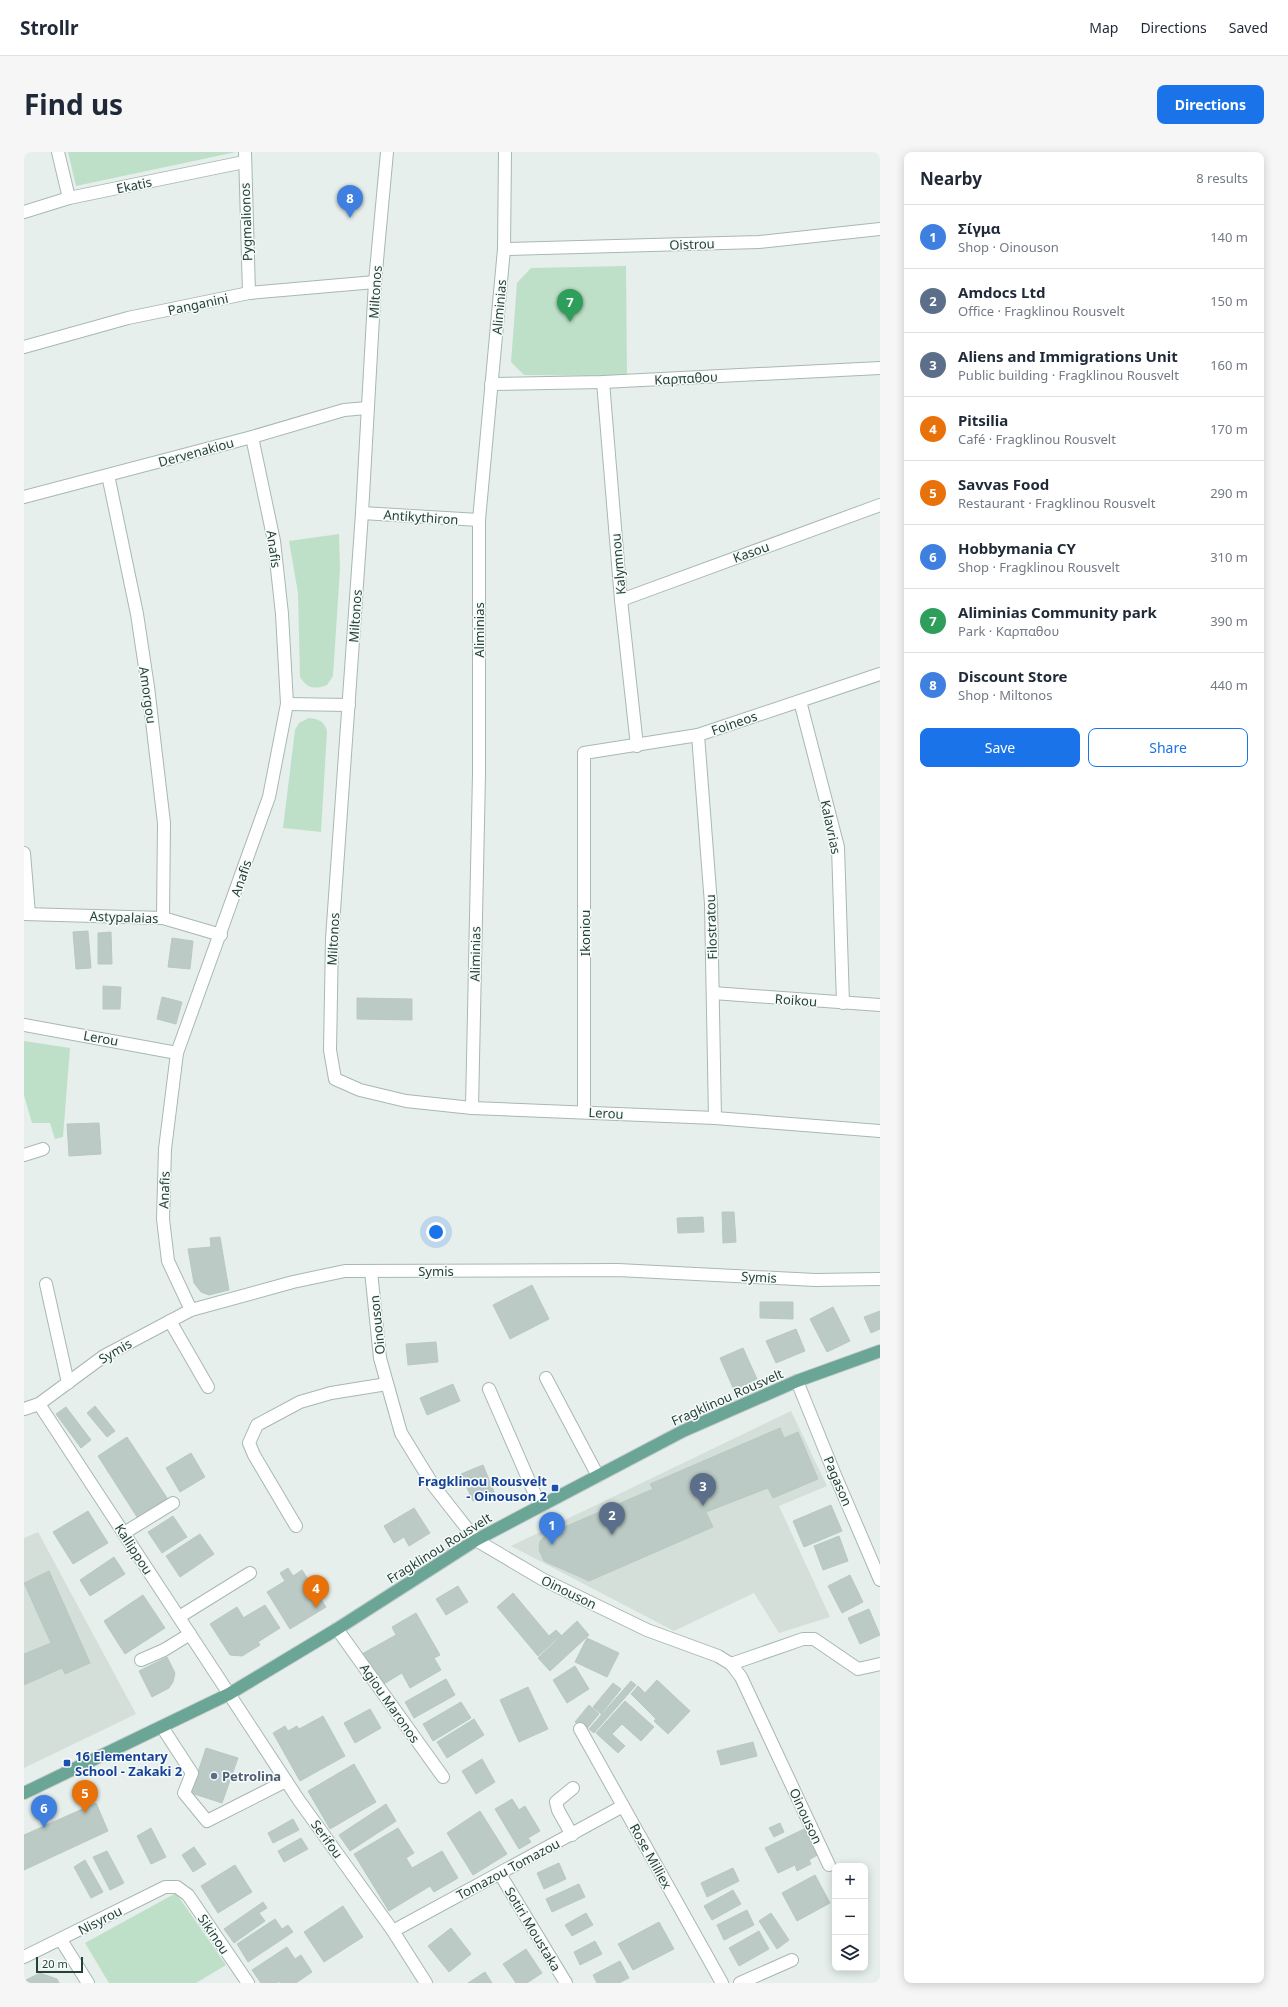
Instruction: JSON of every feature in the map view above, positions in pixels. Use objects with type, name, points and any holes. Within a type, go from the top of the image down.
[{"type":"main road","name":"Fragklinou Rousvelt","points":[[24,1793],[229,1694],[338,1629],[476,1540],[683,1431],[798,1381],[880,1351]]},
{"type":"street","points":[[58,152],[69,198]]},
{"type":"street","name":"Miltonos","points":[[335,1079],[330,1050],[332,939],[362,513],[375,282],[387,152]]},
{"type":"street","name":"Aliminias","points":[[472,1108],[479,769],[479,520],[504,249],[505,152]]},
{"type":"street","name":"Ekatis","points":[[24,212],[69,198],[245,157]]},
{"type":"street","name":"Pygmalionos","points":[[245,157],[249,293]]},
{"type":"street","name":"Oistrou","points":[[504,249],[759,242],[880,229]]},
{"type":"street","name":"Panganini","points":[[24,347],[128,318],[249,293],[375,282]]},
{"type":"street","name":"Καρπαθου","points":[[491,384],[603,382],[880,368]]},
{"type":"street","name":"Kalymnou","points":[[603,382],[621,600],[637,746]]},
{"type":"street","name":"Dervenakiou","points":[[24,497],[252,437],[344,410],[367,408]]},
{"type":"street","name":"Anafis","points":[[191,1310],[168,1261],[163,1219],[165,1149],[178,1053],[221,935],[268,797],[287,704],[282,614],[274,541],[252,437]]},
{"type":"street","name":"Amorgou","points":[[108,475],[137,614],[148,687],[164,823],[163,918]]},
{"type":"street","name":"Kasou","points":[[621,600],[880,505]]},
{"type":"street","name":"Antikythiron","points":[[362,513],[479,520]]},
{"type":"street","name":"Foineos","points":[[584,753],[637,746],[698,735],[880,674]]},
{"type":"street","name":"Kalavrias","points":[[800,701],[838,847],[843,1003]]},
{"type":"street","points":[[287,704],[349,705]]},
{"type":"street","name":"Filostratou","points":[[698,735],[711,904],[715,1118]]},
{"type":"street","name":"Ikoniou","points":[[584,753],[584,1112]]},
{"type":"street","points":[[24,853],[26,914]]},
{"type":"street","name":"Astypalaias","points":[[26,914],[163,918],[221,935]]},
{"type":"street","name":"Roikou","points":[[712,993],[880,1005]]},
{"type":"street","name":"Lerou","points":[[24,1025],[178,1053]]},
{"type":"street","name":"Lerou","points":[[335,1079],[360,1090],[406,1101],[472,1108],[715,1118],[880,1131]]},
{"type":"street","points":[[24,1155],[43,1149]]},
{"type":"street","name":"Symis","points":[[24,1409],[39,1404],[104,1356],[191,1310],[293,1282],[345,1271],[618,1270],[815,1280],[880,1279]]},
{"type":"street","name":"Oinouson","points":[[372,1272],[380,1358],[401,1433],[433,1485],[476,1540],[542,1579],[589,1602],[647,1630],[718,1656],[731,1664],[741,1677],[829,1865]]},
{"type":"street","points":[[46,1284],[68,1383]]},
{"type":"street","points":[[170,1321],[208,1387]]},
{"type":"street","points":[[546,1378],[598,1476]]},
{"type":"street","name":"Pagason","points":[[798,1381],[835,1475],[880,1580]]},
{"type":"street","points":[[296,1526],[254,1456],[249,1443],[257,1425],[300,1402],[331,1394],[387,1384]]},
{"type":"street","points":[[489,1389],[540,1506]]},
{"type":"street","name":"Kallippou","points":[[39,1404],[229,1694]]},
{"type":"street","points":[[124,1534],[173,1503]]},
{"type":"street","points":[[179,1617],[250,1573]]},
{"type":"street","name":"Agiou Maronos","points":[[338,1629],[443,1777]]},
{"type":"street","points":[[141,1660],[164,1650],[190,1634]]},
{"type":"street","points":[[731,1664],[803,1639],[814,1639],[858,1669],[880,1664]]},
{"type":"street","name":"Serifou","points":[[229,1694],[286,1781],[393,1931],[426,1983]]},
{"type":"street","points":[[162,1727],[192,1773],[184,1793],[206,1821],[286,1781]]},
{"type":"street","name":"Rose Milliex","points":[[580,1729],[722,1983]]},
{"type":"street","points":[[572,1835],[558,1810],[556,1802],[573,1788]]},
{"type":"street","name":"Tomazou Tomazou","points":[[393,1931],[624,1806]]},
{"type":"street","name":"Sotiri Moustaka","points":[[500,1874],[566,1983]]},
{"type":"street","name":"Nisyrou","points":[[24,1957],[166,1887],[178,1887]]},
{"type":"street","name":"Sikinou","points":[[178,1887],[188,1895],[248,1983]]},
{"type":"street","points":[[61,1940],[88,1983]]},
{"type":"street","points":[[740,1983],[792,1960]]},
{"type":"shaded area","points":[[791,1411],[827,1486],[779,1506],[830,1617],[779,1633],[754,1593],[674,1631],[511,1546]]},
{"type":"shaded area","points":[[38,1532],[136,1714],[24,1768],[24,1538]]},
{"type":"green space","points":[[68,152],[236,152],[76,186]]},
{"type":"green space","points":[[626,266],[627,376],[524,375],[511,362],[517,283],[531,268]]},
{"type":"green space","points":[[339,534],[340,569],[333,676],[327,685],[315,688],[305,684],[300,677],[298,593],[289,541]]},
{"type":"green space","points":[[309,718],[321,721],[327,731],[321,832],[283,828],[295,730],[299,723]]},
{"type":"green space","points":[[24,1041],[70,1048],[63,1137],[55,1139],[50,1123],[32,1123],[24,1095]]},
{"type":"green space","points":[[176,1893],[226,1965],[196,1983],[109,1983],[85,1943]]},
{"type":"building","points":[[88,931],[91,968],[76,969],[73,932]]},
{"type":"building","points":[[111,932],[112,964],[98,964],[98,933]]},
{"type":"building","points":[[172,938],[193,941],[190,969],[168,967]]},
{"type":"building","points":[[103,986],[121,987],[120,1009],[103,1009]]},
{"type":"building","points":[[162,997],[182,1002],[176,1024],[157,1019]]},
{"type":"building","points":[[357,998],[412,999],[412,1020],[357,1019]]},
{"type":"building","points":[[99,1123],[101,1154],[69,1156],[67,1124]]},
{"type":"building","points":[[722,1212],[734,1212],[736,1242],[723,1243]]},
{"type":"building","points":[[703,1217],[704,1232],[678,1233],[677,1218]]},
{"type":"building","points":[[220,1237],[229,1290],[209,1295],[201,1292],[194,1283],[188,1249],[211,1247],[210,1238]]},
{"type":"building","points":[[532,1285],[549,1319],[510,1339],[493,1305]]},
{"type":"building","points":[[760,1302],[793,1302],[793,1319],[760,1318]]},
{"type":"building","points":[[833,1307],[850,1341],[827,1352],[810,1319]]},
{"type":"building","points":[[880,1311],[880,1329],[871,1333],[864,1317]]},
{"type":"building","points":[[796,1329],[805,1351],[776,1363],[766,1341]]},
{"type":"building","points":[[436,1342],[438,1362],[408,1365],[406,1344]]},
{"type":"building","points":[[743,1348],[757,1379],[734,1390],[720,1358]]},
{"type":"building","points":[[453,1384],[460,1401],[427,1415],[420,1398]]},
{"type":"building","points":[[95,1406],[115,1431],[107,1437],[87,1413]]},
{"type":"building","points":[[66,1407],[91,1440],[81,1448],[56,1414]]},
{"type":"building","points":[[780,1428],[784,1438],[798,1432],[818,1479],[773,1498],[768,1488],[706,1512],[713,1527],[589,1581],[544,1561],[539,1550],[540,1541],[548,1534],[653,1489],[650,1484]]},
{"type":"building","points":[[127,1437],[169,1501],[139,1520],[98,1456]]},
{"type":"building","points":[[191,1453],[205,1477],[180,1492],[166,1468]]},
{"type":"building","points":[[483,1465],[494,1492],[473,1501],[461,1474]]},
{"type":"building","points":[[831,1505],[842,1531],[804,1547],[793,1521]]},
{"type":"building","points":[[414,1508],[430,1533],[409,1546],[404,1537],[394,1543],[384,1526]]},
{"type":"building","points":[[88,1511],[108,1543],[73,1564],[53,1532]]},
{"type":"building","points":[[173,1516],[187,1537],[162,1553],[148,1532]]},
{"type":"building","points":[[200,1534],[214,1554],[180,1577],[166,1556]]},
{"type":"building","points":[[839,1536],[848,1561],[823,1570],[814,1546]]},
{"type":"building","points":[[114,1557],[125,1574],[90,1596],[80,1580]]},
{"type":"building","points":[[288,1568],[293,1576],[302,1570],[326,1607],[290,1629],[267,1592],[285,1581],[280,1573]]},
{"type":"building","points":[[49,1571],[90,1663],[65,1674],[62,1668],[24,1685],[24,1654],[51,1643],[24,1583]]},
{"type":"building","points":[[850,1575],[863,1602],[842,1613],[828,1586]]},
{"type":"building","points":[[458,1586],[468,1602],[446,1615],[436,1599]]},
{"type":"building","points":[[513,1593],[549,1636],[556,1630],[561,1635],[538,1656],[497,1607]]},
{"type":"building","points":[[143,1595],[165,1628],[125,1654],[104,1621]]},
{"type":"building","points":[[265,1605],[280,1628],[258,1642],[243,1618]]},
{"type":"building","points":[[237,1607],[260,1645],[242,1656],[230,1655],[210,1624]]},
{"type":"building","points":[[869,1609],[880,1635],[860,1644],[848,1618]]},
{"type":"building","points":[[416,1613],[440,1655],[434,1658],[441,1670],[410,1688],[402,1673],[382,1685],[360,1655],[396,1635],[392,1627]]},
{"type":"building","points":[[577,1621],[589,1635],[550,1671],[538,1658]]},
{"type":"building","points":[[587,1638],[619,1653],[607,1677],[575,1662]]},
{"type":"building","points":[[167,1657],[175,1673],[173,1682],[169,1688],[152,1697],[139,1671]]},
{"type":"building","points":[[575,1666],[589,1689],[567,1703],[553,1680]]},
{"type":"building","points":[[446,1679],[455,1695],[414,1718],[405,1702]]},
{"type":"building","points":[[657,1680],[690,1711],[668,1734],[654,1721],[656,1719],[631,1694],[638,1686],[645,1693]]},
{"type":"building","points":[[631,1681],[636,1685],[594,1733],[589,1729]]},
{"type":"building","points":[[613,1683],[621,1689],[601,1714],[593,1707]]},
{"type":"building","points":[[528,1687],[548,1729],[519,1742],[500,1700]]},
{"type":"building","points":[[625,1701],[654,1727],[641,1741],[622,1724],[612,1734],[625,1746],[618,1753],[596,1733]]},
{"type":"building","points":[[461,1702],[471,1718],[433,1741],[423,1724]]},
{"type":"building","points":[[589,1705],[599,1714],[585,1731],[575,1722]]},
{"type":"building","points":[[370,1709],[381,1728],[355,1743],[344,1723]]},
{"type":"building","points":[[323,1716],[345,1756],[300,1781],[273,1733],[285,1726],[288,1731],[297,1726],[299,1729]]},
{"type":"building","points":[[474,1719],[484,1735],[447,1758],[437,1742]]},
{"type":"building","points":[[753,1742],[757,1756],[721,1765],[717,1751]]},
{"type":"building","name":"Petrolina","points":[[206,1748],[238,1758],[222,1803],[191,1793]]},
{"type":"building","points":[[482,1759],[495,1782],[476,1794],[462,1771]]},
{"type":"building","points":[[354,1764],[376,1802],[330,1829],[308,1791]]},
{"type":"building","points":[[512,1799],[519,1810],[525,1806],[540,1831],[528,1838],[531,1842],[519,1849],[495,1809]]},
{"type":"building","points":[[96,1803],[108,1831],[24,1870],[24,1835]]},
{"type":"building","points":[[386,1804],[396,1821],[350,1851],[339,1835]]},
{"type":"building","points":[[480,1811],[507,1854],[473,1875],[447,1833]]},
{"type":"building","points":[[293,1819],[299,1830],[273,1843],[268,1833]]},
{"type":"building","points":[[780,1823],[784,1832],[774,1837],[769,1828]]},
{"type":"building","points":[[151,1828],[166,1857],[151,1864],[137,1836]]},
{"type":"building","points":[[398,1828],[414,1853],[406,1858],[412,1868],[442,1851],[458,1878],[434,1892],[430,1886],[389,1911],[354,1854]]},
{"type":"building","points":[[806,1828],[819,1854],[809,1860],[811,1864],[797,1871],[795,1865],[778,1873],[765,1848]]},
{"type":"building","points":[[301,1838],[308,1849],[284,1862],[278,1851]]},
{"type":"building","points":[[194,1847],[206,1864],[193,1872],[182,1855]]},
{"type":"building","points":[[107,1851],[124,1883],[110,1890],[93,1857]]},
{"type":"building","points":[[85,1860],[103,1892],[91,1898],[74,1867]]},
{"type":"building","points":[[559,1863],[566,1879],[544,1889],[537,1873]]},
{"type":"building","points":[[235,1865],[252,1892],[218,1913],[201,1886]]},
{"type":"building","points":[[733,1868],[739,1881],[707,1897],[701,1883]]},
{"type":"building","points":[[815,1875],[830,1903],[797,1921],[782,1893]]},
{"type":"building","points":[[579,1884],[585,1897],[552,1912],[546,1899]]},
{"type":"building","points":[[733,1890],[741,1904],[712,1920],[704,1906]]},
{"type":"building","points":[[263,1902],[267,1908],[259,1913],[265,1921],[234,1943],[224,1929]]},
{"type":"building","points":[[343,1906],[363,1937],[324,1962],[304,1932]]},
{"type":"building","points":[[747,1910],[754,1925],[724,1940],[717,1925]]},
{"type":"building","points":[[586,1913],[593,1925],[572,1936],[565,1925]]},
{"type":"building","points":[[771,1913],[789,1940],[777,1949],[759,1921]]},
{"type":"building","points":[[275,1919],[282,1929],[288,1925],[293,1932],[248,1962],[237,1944]]},
{"type":"building","points":[[659,1922],[674,1949],[633,1970],[618,1944]]},
{"type":"building","points":[[451,1928],[471,1954],[449,1972],[428,1946]]},
{"type":"building","points":[[759,1931],[769,1949],[739,1966],[729,1948]]},
{"type":"building","points":[[595,1941],[602,1954],[580,1965],[574,1952]]},
{"type":"building","points":[[287,1947],[295,1959],[301,1955],[312,1972],[296,1983],[280,1983],[279,1981],[277,1983],[261,1983],[252,1970]]},
{"type":"building","points":[[526,1949],[542,1973],[527,1983],[516,1983],[503,1964]]},
{"type":"building","points":[[620,1961],[629,1978],[619,1983],[597,1983],[593,1975]]},
{"type":"building","points":[[485,1972],[492,1983],[468,1983]]},
{"type":"building","points":[[40,1973],[57,1979],[59,1983],[24,1983],[24,1981]]},
{"type":"place","name":"Discount Store","points":[[350,218]]},
{"type":"place","name":"Aliminias Community park","points":[[570,322]]},
{"type":"place","name":"Fragklinou Rousvelt - Oinouson 2","points":[[555,1488]]},
{"type":"place","name":"Aliens and Immigrations Unit","points":[[703,1506]]},
{"type":"place","name":"Amdocs Ltd","points":[[612,1535]]},
{"type":"place","name":"Σίγμα","points":[[552,1545]]},
{"type":"place","name":"Pitsilia","points":[[316,1608]]},
{"type":"place","name":"16 Elementary School - Zakaki 2","points":[[67,1763]]},
{"type":"place","name":"Petrolina","points":[[214,1776]]},
{"type":"place","name":"Savvas Food","points":[[85,1813]]},
{"type":"place","name":"Hobbymania CY","points":[[44,1828]]}]
